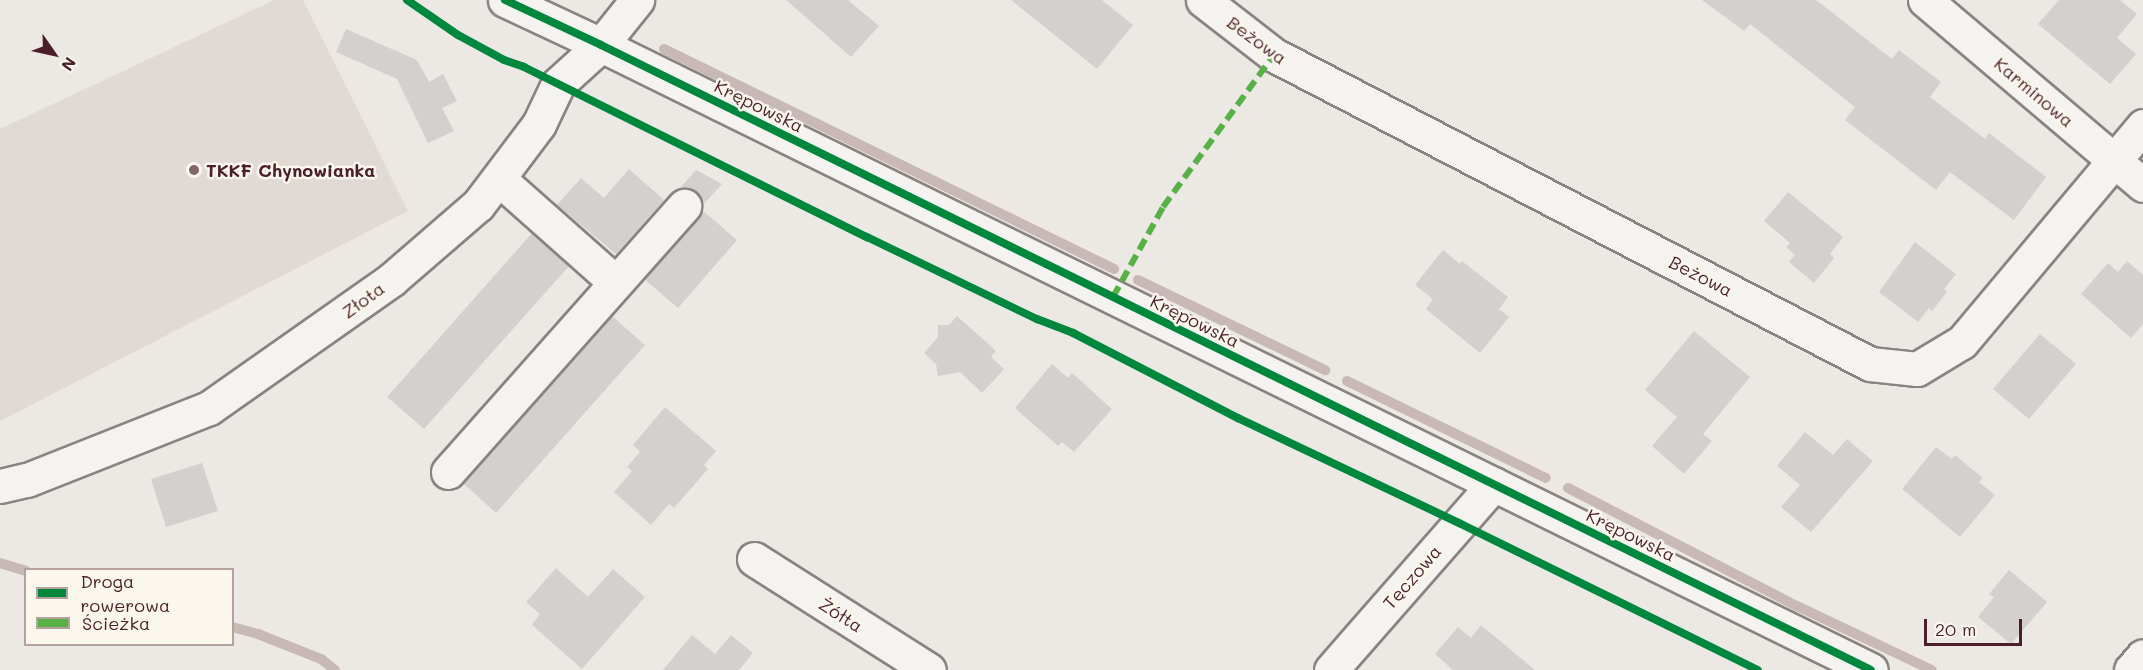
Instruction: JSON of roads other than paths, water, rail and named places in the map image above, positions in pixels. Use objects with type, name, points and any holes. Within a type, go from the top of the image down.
[{"type":"street","name":"Krępowska","points":[[505,0],[601,45],[1871,670]]},
{"type":"street","name":"Złota","points":[[0,486],[27,480],[209,408],[391,280],[471,213],[539,124],[558,84],[601,45],[637,0]]},
{"type":"street","name":"Beżowa","points":[[1203,0],[1274,55],[1870,364],[1917,369],[1962,342],[2143,126]]},
{"type":"street","name":"Karminowa","points":[[1925,0],[2143,185]]},
{"type":"street","points":[[499,178],[615,282]]},
{"type":"street","points":[[448,472],[684,206]]},
{"type":"street","name":"Tęczowa","points":[[1331,670],[1494,484]]},
{"type":"street","name":"Żółta","points":[[754,559],[929,670]]},
{"type":"street","points":[[2131,670],[2143,656]]},
{"type":"waterway","points":[[664,49],[1114,269]]},
{"type":"waterway","points":[[1138,280],[1325,370]]},
{"type":"waterway","points":[[1347,381],[1546,478]]},
{"type":"waterway","points":[[1568,488],[1797,606],[1932,670]]},
{"type":"waterway","points":[[0,563],[24,570]]},
{"type":"waterway","points":[[234,628],[258,634],[321,659],[335,670]]},
{"type":"place","name":"TKKF Chynowianka","points":[[194,170]]}]
